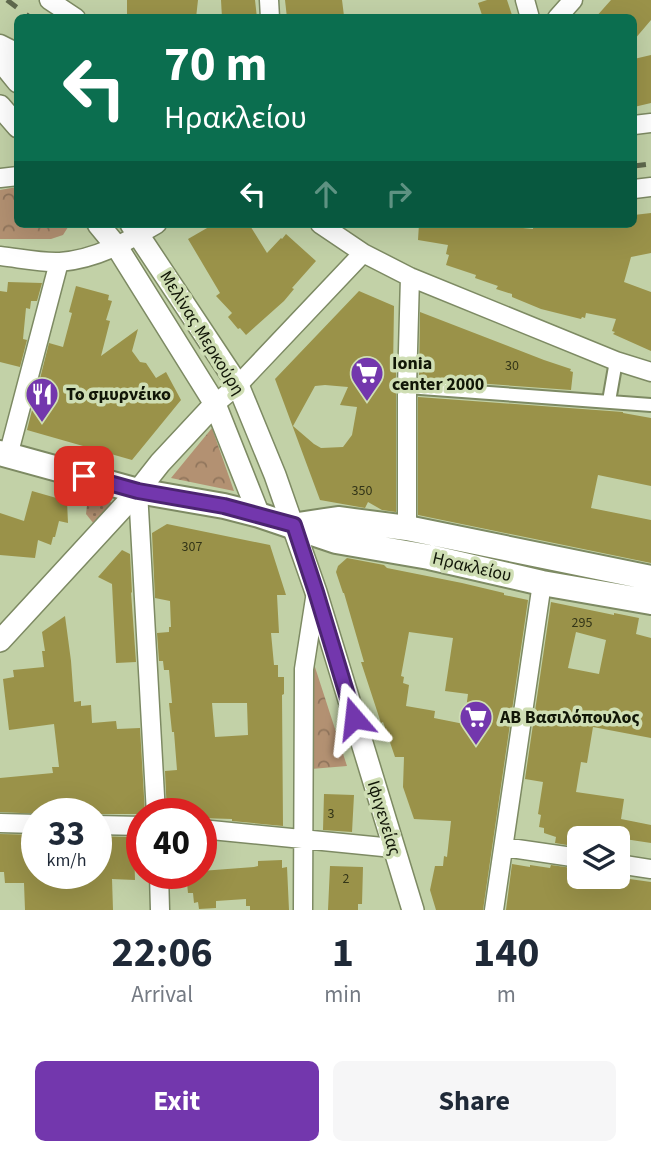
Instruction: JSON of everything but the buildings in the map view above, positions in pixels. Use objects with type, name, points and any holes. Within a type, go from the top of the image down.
[{"type":"main road","name":"Ηρακλείου","points":[[4,454],[138,491],[259,515],[336,541],[651,602]]},
{"type":"main road","name":"Ηρακλείου","points":[[294,525],[338,519],[407,528],[651,578]]},
{"type":"street","points":[[49,0],[70,14]]},
{"type":"street","points":[[561,14],[573,0]]},
{"type":"street","points":[[0,60],[14,77]]},
{"type":"street","points":[[0,106],[14,122]]},
{"type":"street","name":"Μελίνας Μερκούρη","points":[[101,228],[117,247],[215,404],[259,515]]},
{"type":"street","points":[[0,257],[59,262],[98,255],[117,247],[142,228]]},
{"type":"street","name":"Μελίνας Μερκούρη","points":[[142,228],[238,385],[294,525]]},
{"type":"street","points":[[343,229],[363,253],[410,277],[616,361],[651,372]]},
{"type":"street","points":[[0,641],[215,404],[238,385],[363,253]]},
{"type":"street","points":[[4,454],[59,262]]},
{"type":"street","points":[[407,528],[410,277]]},
{"type":"street","points":[[609,401],[616,361]]},
{"type":"street","points":[[407,387],[651,405]]},
{"type":"street","points":[[138,491],[155,798]]},
{"type":"street","name":"Ιφιγενείας","points":[[294,525],[413,910]]},
{"type":"street","points":[[494,910],[542,583]]},
{"type":"street","points":[[303,910],[304,669],[316,592]]},
{"type":"street","points":[[0,823],[21,824]]},
{"type":"street","points":[[217,830],[393,848]]},
{"type":"street","points":[[504,847],[567,856]]},
{"type":"street","points":[[630,866],[651,869]]},
{"type":"street","points":[[159,889],[160,910]]},
{"type":"green space","points":[[14,188],[14,228],[67,228],[63,235],[51,239],[0,239],[0,190]]},
{"type":"green space","points":[[212,428],[234,491],[171,478]]},
{"type":"green space","points":[[89,489],[103,492],[112,504],[94,524],[86,514]]},
{"type":"green space","points":[[314,664],[347,766],[311,769]]},
{"type":"railway","points":[[7,0],[26,14]]},
{"type":"railway","points":[[637,166],[651,164]]},
{"type":"place","name":"Ionia center 2000","points":[[367,403]]},
{"type":"place","name":"Το σμυρνέικο","points":[[42,424]]},
{"type":"place","name":"ΑΒ Βασιλόπουλος","points":[[476,747]]},
{"type":"route","points":[[84,476],[138,491],[224,506],[294,525],[354,718]]}]
